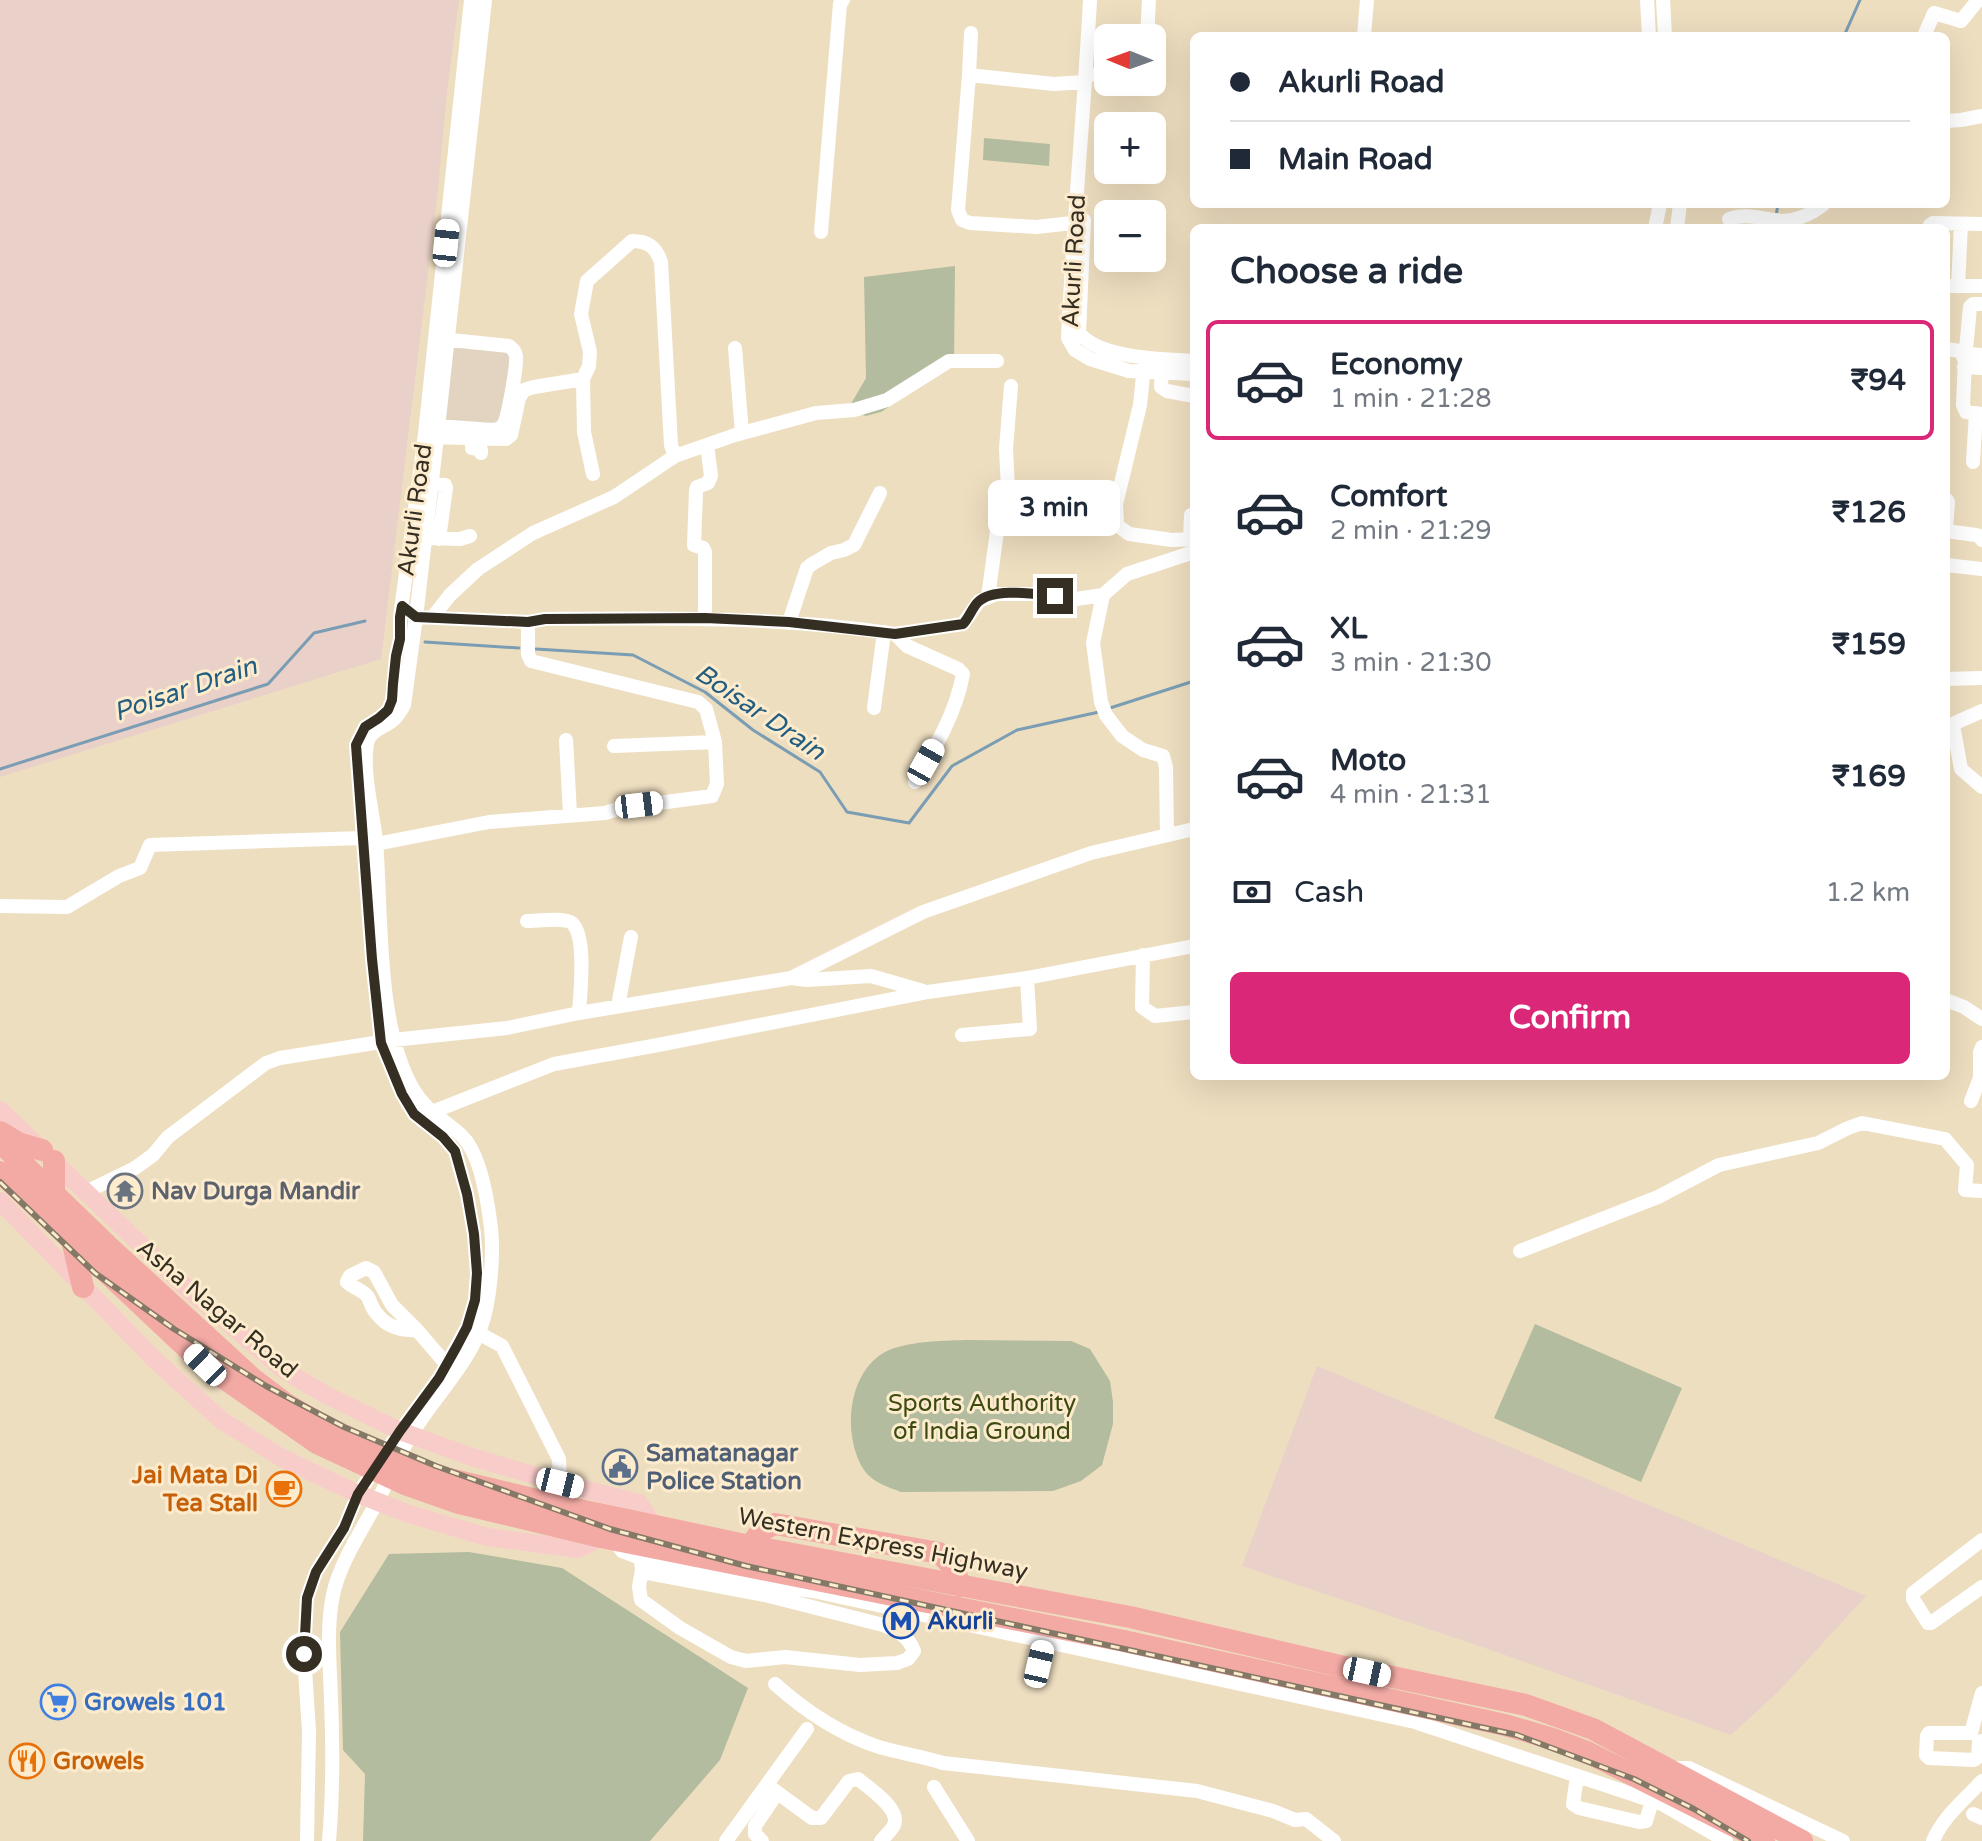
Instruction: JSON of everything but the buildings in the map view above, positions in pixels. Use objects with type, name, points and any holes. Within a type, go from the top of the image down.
[{"type":"highway","points":[[0,1132],[48,1156],[54,1195]]},
{"type":"highway","name":"Western Express Highway","points":[[0,1142],[242,1368],[286,1404],[389,1458],[441,1477],[561,1506],[644,1549],[750,1546],[1130,1617],[1526,1705],[1593,1729],[1659,1790]]},
{"type":"highway","name":"Western Express Highway","points":[[3,1184],[72,1239],[205,1365],[317,1443],[405,1484],[459,1503],[644,1549],[1149,1656],[1517,1728],[1587,1752],[1659,1790]]},
{"type":"highway","points":[[72,1239],[83,1287]]},
{"type":"highway","points":[[750,1546],[762,1530],[775,1524],[939,1553],[956,1570],[960,1586]]},
{"type":"highway","points":[[839,1563],[845,1536]]},
{"type":"highway","points":[[1659,1790],[1724,1809],[1802,1841]]},
{"type":"highway","points":[[1724,1809],[1764,1841]]},
{"type":"main road","name":"Asha Nagar Road","points":[[0,1110],[182,1284],[284,1370],[326,1395],[405,1433],[472,1457],[639,1503],[644,1549]]},
{"type":"main road","points":[[3,1184],[83,1287],[155,1360],[221,1420],[282,1458],[377,1502],[487,1537],[578,1549],[607,1538]]},
{"type":"street","points":[[821,232],[840,4],[843,0]]},
{"type":"street","name":"Akurli Road","points":[[1090,0],[1093,76]]},
{"type":"street","name":"Akurli Road","points":[[1099,0],[1082,183],[1075,306],[1068,338],[1080,345],[1090,359],[1129,371],[1144,365],[1190,373]]},
{"type":"street","points":[[1148,24],[1149,0]]},
{"type":"street","points":[[1364,32],[1367,0]]},
{"type":"street","points":[[1647,0],[1649,32]]},
{"type":"street","points":[[1663,0],[1665,32]]},
{"type":"street","points":[[1926,32],[1934,13],[1961,21],[1978,0]]},
{"type":"street","name":"Akurli Road","points":[[329,1841],[333,1798],[329,1631],[333,1594],[357,1538],[377,1502],[405,1433],[473,1329],[477,1273],[474,1234],[455,1151],[414,1114],[402,1094],[387,1042],[369,841],[356,745],[365,727],[388,710],[392,700],[400,639],[397,611],[425,542],[442,339],[478,4]]},
{"type":"street","points":[[971,33],[958,210],[962,220],[1036,227],[1080,222]]},
{"type":"street","points":[[969,75],[1054,84],[1093,76]]},
{"type":"street","points":[[1950,120],[1982,116]]},
{"type":"street","points":[[1729,219],[1754,216],[1772,220],[1800,213]]},
{"type":"street","points":[[1932,224],[1982,224]]},
{"type":"street","points":[[1961,224],[1952,286],[1982,286]]},
{"type":"street","points":[[593,474],[584,432],[583,379],[589,366],[590,352],[581,314],[587,281],[632,241],[651,245],[658,252],[661,262],[671,445],[675,456]]},
{"type":"street","points":[[1973,462],[1979,414],[1966,412],[1963,405],[1965,361],[1970,307],[1982,304]]},
{"type":"street","points":[[433,433],[500,428],[505,423],[515,371],[516,357],[509,346],[442,339]]},
{"type":"street","points":[[735,348],[742,433]]},
{"type":"street","points":[[1950,350],[1960,351],[1965,361],[1982,368]]},
{"type":"street","points":[[1965,361],[1982,355]]},
{"type":"street","points":[[432,618],[450,595],[478,569],[533,533],[614,497],[675,456],[742,433],[816,413],[854,410],[887,400],[949,361],[997,361]]},
{"type":"street","name":"Akurli Road","points":[[1162,366],[1190,362]]},
{"type":"street","points":[[1144,365],[1140,405],[1116,504],[1117,525],[1129,534],[1190,543]]},
{"type":"street","points":[[1162,366],[1161,387],[1190,395]]},
{"type":"street","points":[[433,433],[500,446],[511,435],[519,398],[524,390],[583,379]]},
{"type":"street","points":[[988,597],[998,524],[1006,519],[1009,509],[1006,449],[1011,386]]},
{"type":"street","name":"Akurli Road","points":[[369,841],[367,745],[372,733],[397,717],[404,705],[432,484],[433,433]]},
{"type":"street","points":[[472,439],[472,449],[481,450],[481,453]]},
{"type":"street","points":[[705,618],[705,552],[694,545],[696,491],[697,487],[708,483],[711,476],[707,445]]},
{"type":"street","points":[[789,622],[807,568],[831,553],[854,545],[880,493]]},
{"type":"street","points":[[1950,531],[1980,536],[1982,540]]},
{"type":"street","points":[[425,542],[470,536]]},
{"type":"street","points":[[397,611],[415,621],[432,618],[528,622],[545,619],[705,618],[789,622],[889,633],[963,624],[979,601],[997,594],[1076,599],[1103,595],[1127,574],[1190,545]]},
{"type":"street","points":[[1950,565],[1982,569]]},
{"type":"street","points":[[1103,595],[1093,643],[1104,710],[1122,736],[1143,750],[1163,756],[1166,767],[1167,835]]},
{"type":"street","points":[[0,906],[67,907],[119,876],[140,868],[150,845],[369,841],[489,822],[605,813],[621,808],[712,796],[717,784],[715,742],[706,709],[698,702],[531,661],[528,654],[528,622]]},
{"type":"street","points":[[874,708],[889,633]]},
{"type":"street","points":[[889,633],[907,646],[963,674],[959,693],[938,743],[915,782]]},
{"type":"street","points":[[1950,679],[1982,678]]},
{"type":"street","points":[[1982,711],[1950,726],[1961,769],[1982,787]]},
{"type":"street","points":[[566,740],[570,814]]},
{"type":"street","points":[[614,746],[715,742]]},
{"type":"street","points":[[791,978],[923,912],[1091,853],[1190,830]]},
{"type":"street","points":[[527,921],[565,920],[573,923],[582,968],[579,1013]]},
{"type":"street","points":[[618,1006],[631,937]]},
{"type":"street","points":[[432,1112],[554,1064],[928,992],[1027,978],[1190,947]]},
{"type":"street","points":[[1143,955],[1142,1007],[1155,1016],[1190,1012]]},
{"type":"street","points":[[86,1192],[135,1168],[153,1155],[168,1137],[266,1063],[297,1055],[507,1028],[618,1006],[791,978],[871,976],[928,992]]},
{"type":"street","points":[[962,1035],[1030,1029],[1027,978]]},
{"type":"street","points":[[1950,1002],[1982,1019]]},
{"type":"street","name":"Akurli Road","points":[[307,1841],[309,1732],[304,1654],[307,1598],[316,1572],[344,1528],[358,1494],[448,1382],[487,1303],[491,1231],[474,1154],[463,1137],[432,1112],[414,1090],[398,1056],[387,1042]]},
{"type":"street","points":[[1971,1101],[1980,1078],[1982,1047]]},
{"type":"street","points":[[1520,1251],[1658,1197],[1719,1165],[1818,1143],[1862,1123],[1945,1139],[1967,1165],[1965,1190],[1982,1191]]},
{"type":"street","points":[[417,1330],[401,1331],[381,1319],[374,1312],[368,1297],[349,1285],[350,1276],[366,1268],[374,1272],[392,1305],[417,1330],[447,1365]]},
{"type":"street","points":[[473,1329],[502,1346],[559,1459],[561,1506]]},
{"type":"street","points":[[1982,1540],[1913,1593],[1913,1599],[1931,1623],[1982,1587]]},
{"type":"street","points":[[644,1549],[766,1590],[883,1625],[901,1633],[914,1651],[908,1659],[897,1663],[860,1665],[785,1657],[746,1661],[731,1657],[680,1628],[641,1600],[639,1587],[644,1549]]},
{"type":"street","points":[[766,1590],[813,1591],[1046,1634],[1035,1681]]},
{"type":"street","points":[[1149,1656],[1415,1722],[1577,1776],[1659,1790],[1726,1841]]},
{"type":"street","points":[[775,1684],[808,1711],[855,1738],[879,1747],[943,1763],[1197,1791],[1295,1820],[1306,1819],[1334,1841]]},
{"type":"street","points":[[1978,1738],[1982,1693]]},
{"type":"street","points":[[762,1841],[755,1834],[755,1826],[772,1789],[807,1729]]},
{"type":"street","points":[[1577,1776],[1573,1804],[1639,1822],[1646,1821],[1659,1790],[1689,1768],[1843,1841]]},
{"type":"street","points":[[772,1789],[817,1819],[821,1818],[849,1781],[858,1779],[895,1813],[895,1824],[881,1841]]},
{"type":"street","points":[[1933,1841],[1958,1806],[1982,1781]]},
{"type":"street","points":[[934,1787],[968,1841]]},
{"type":"street","points":[[732,1839],[772,1789]]},
{"type":"shaded area","points":[[0,0],[459,0],[381,659],[0,777]]},
{"type":"shaded area","points":[[452,335],[509,340],[510,421],[441,430]]},
{"type":"shaded area","points":[[1317,1366],[1866,1596],[1778,1692],[1731,1735],[1242,1566]]},
{"type":"green space","points":[[984,138],[1050,144],[1049,166],[983,160]]},
{"type":"green space","points":[[955,266],[954,365],[881,412],[866,416],[854,412],[852,402],[866,378],[864,277]]},
{"type":"green space","points":[[1535,1324],[1682,1388],[1641,1482],[1494,1418]]},
{"type":"green space","name":"Sports Authority of India Ground","points":[[1071,1341],[1090,1349],[1110,1381],[1113,1402],[1113,1424],[1102,1465],[1081,1481],[1053,1491],[901,1492],[871,1478],[857,1456],[851,1423],[856,1390],[863,1375],[872,1362],[894,1348],[924,1342]]},
{"type":"green space","points":[[469,1552],[562,1568],[748,1688],[720,1760],[650,1841],[363,1841],[365,1774],[343,1750],[340,1632],[389,1554]]},
{"type":"waterway","name":"Boisar Drain","points":[[1846,32],[1860,0]]},
{"type":"waterway","name":"Boisar Drain","points":[[1776,216],[1777,208]]},
{"type":"waterway","name":"Poisar Drain","points":[[0,769],[268,684],[314,633],[365,621]]},
{"type":"waterway","name":"Boisar Drain","points":[[425,642],[519,648]]},
{"type":"waterway","name":"Boisar Drain","points":[[536,649],[633,655],[705,692],[753,730],[820,772],[847,812],[909,823],[952,766],[1017,730],[1099,712]]},
{"type":"waterway","name":"Boisar Drain","points":[[1110,708],[1190,682]]},
{"type":"railway","points":[[0,1182],[95,1273],[174,1329],[266,1386],[344,1427],[436,1466],[610,1529],[746,1566],[1517,1735],[1634,1779],[1748,1841]]},
{"type":"place","name":"Nav Durga Mandir","points":[[125,1191]]},
{"type":"place","name":"Samatanagar Police Station","points":[[620,1467]]},
{"type":"place","name":"Jai Mata Di Tea Stall","points":[[284,1489]]},
{"type":"place","name":"Akurli","points":[[901,1621]]},
{"type":"place","name":"Growels 101","points":[[58,1702]]},
{"type":"place","name":"Growels","points":[[27,1761]]},
{"type":"route","points":[[304,1654],[307,1598],[316,1572],[344,1528],[358,1494],[439,1378],[467,1327],[475,1300],[477,1273],[474,1234],[455,1151],[414,1114],[402,1094],[381,1043],[372,959],[356,745],[365,727],[388,710],[392,700],[402,606],[416,617],[432,618],[528,622],[545,619],[705,618],[789,622],[895,634],[963,624],[979,601],[997,594],[1055,596]]}]
